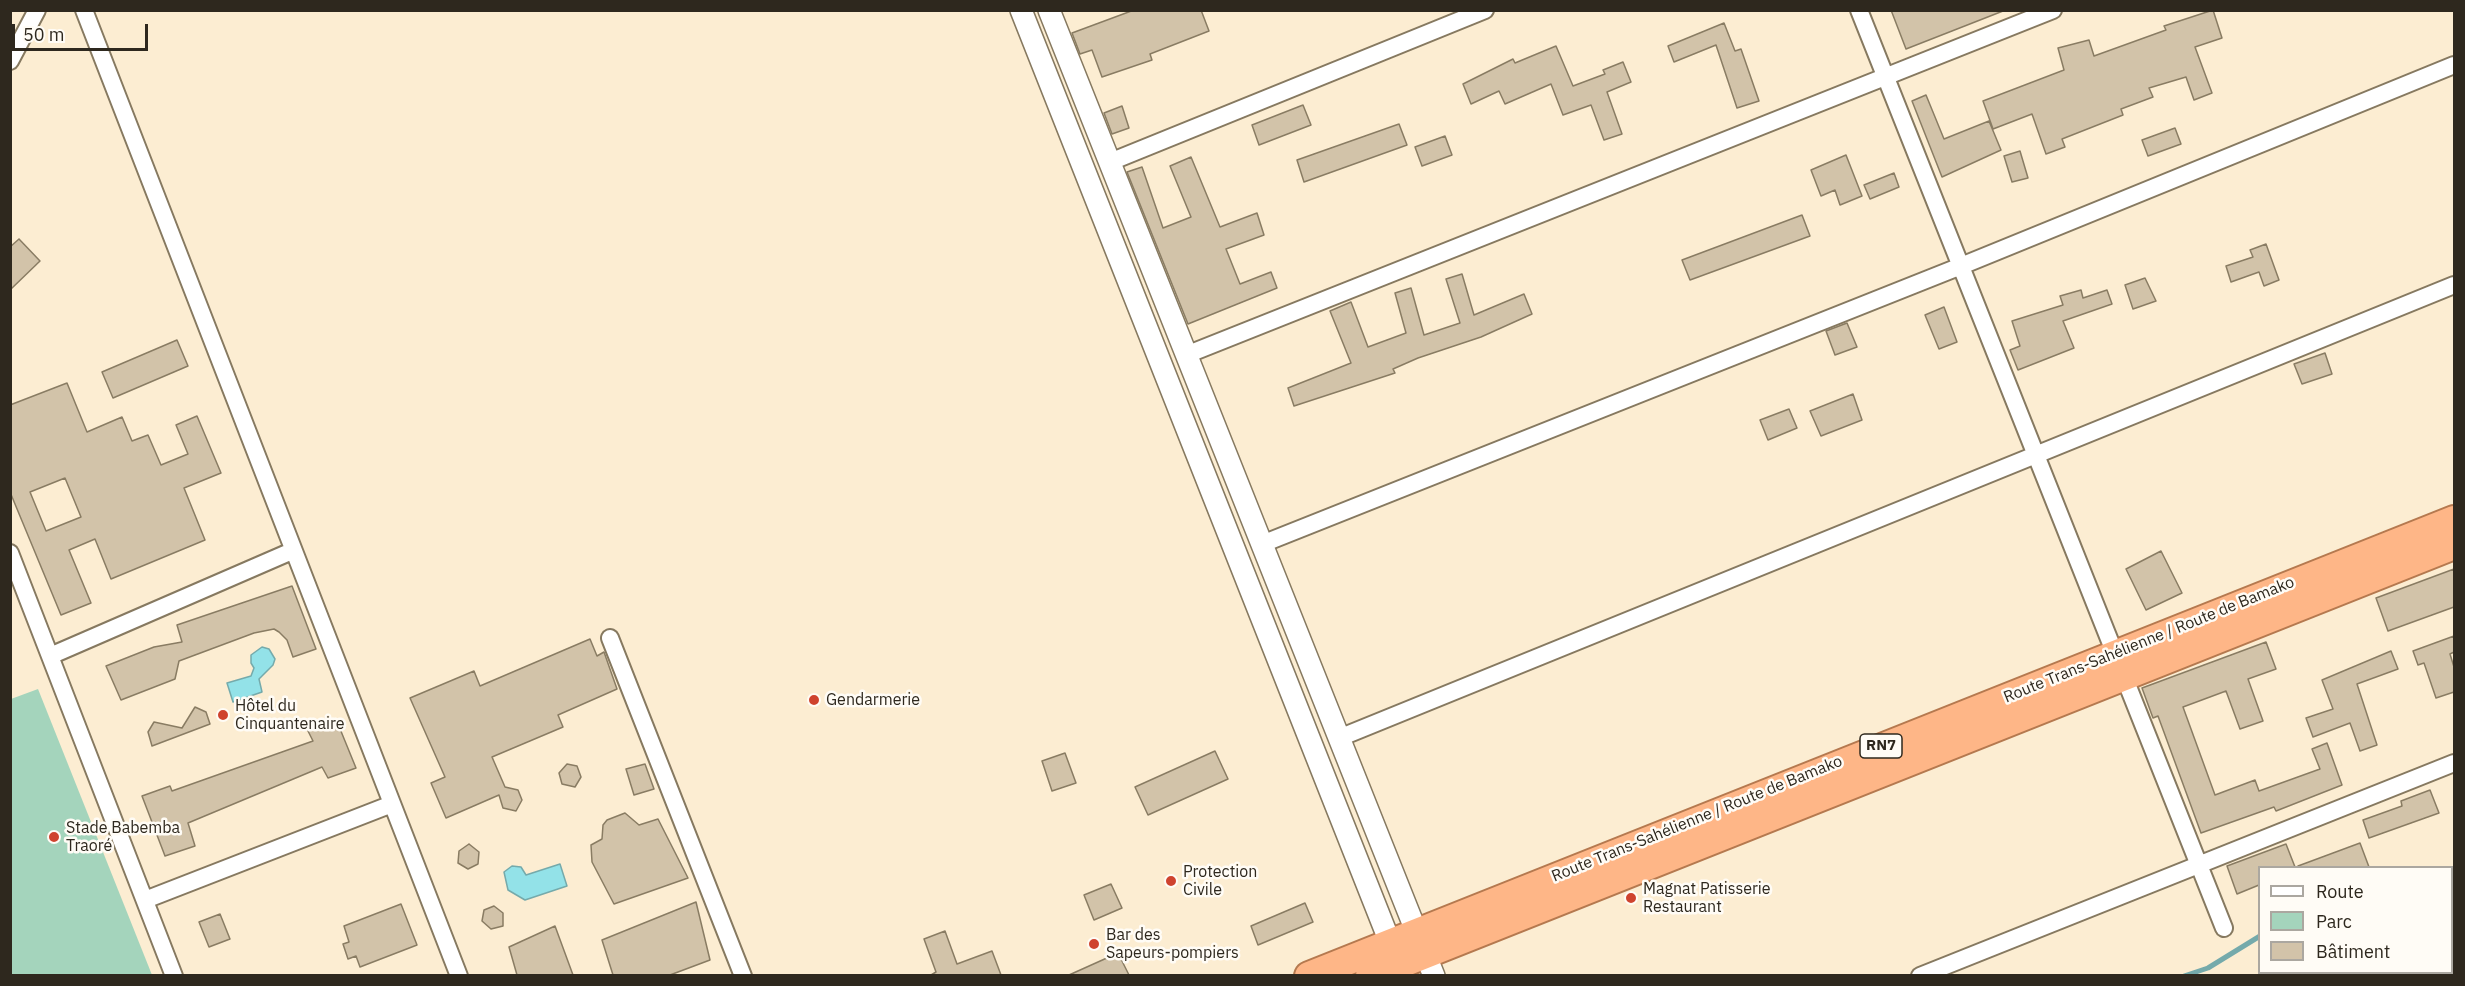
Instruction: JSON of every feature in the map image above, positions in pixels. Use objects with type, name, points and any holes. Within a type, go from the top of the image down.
[{"type":"highway","name":"Route Trans-Sahélienne / Route de Bamako","points":[[1309,975],[1394,953],[1425,953],[2120,664],[2454,520]]},
{"type":"highway","name":"Route Trans-Sahélienne / Route de Bamako","points":[[2120,664],[2454,545]]},
{"type":"highway","name":"Route Trans-Sahélienne / Route de Bamako","points":[[1370,975],[1394,953]]},
{"type":"street","points":[[10,61],[37,10]]},
{"type":"street","points":[[84,10],[292,551],[459,975]]},
{"type":"street","points":[[1021,10],[1394,953]]},
{"type":"street","points":[[1049,10],[1425,953]]},
{"type":"street","points":[[1110,162],[1485,10]]},
{"type":"street","points":[[1859,10],[2224,928]]},
{"type":"street","points":[[1186,355],[2053,10]]},
{"type":"street","points":[[1262,544],[1961,266],[2454,65]]},
{"type":"street","points":[[1339,738],[2454,285]]},
{"type":"street","points":[[50,656],[292,551]]},
{"type":"street","points":[[10,553],[174,975]]},
{"type":"street","points":[[610,639],[743,975]]},
{"type":"street","points":[[1920,975],[2454,763]]},
{"type":"street","points":[[145,900],[393,804]]},
{"type":"green space","name":"Stade Babemba Traoré","points":[[38,689],[152,975],[11,975],[11,699]]},
{"type":"water","points":[[262,647],[269,649],[275,659],[273,665],[259,679],[262,692],[233,702],[227,683],[251,676],[254,668],[251,655]]},
{"type":"water","points":[[560,864],[567,886],[525,900],[508,890],[504,872],[512,866],[521,867],[526,875]]},
{"type":"building","points":[[1134,10],[1201,10],[1209,31],[1150,54],[1152,60],[1102,77],[1092,50],[1080,54],[1072,33]]},
{"type":"building","points":[[1891,10],[2002,10],[2003,11],[1906,49]]},
{"type":"building","points":[[2213,10],[2222,38],[2195,47],[2212,93],[2194,100],[2186,77],[2149,88],[2153,97],[2121,109],[2123,115],[2062,139],[2065,147],[2046,154],[2032,114],[1993,129],[1983,101],[2064,70],[2058,48],[2089,40],[2094,56],[2166,30],[2164,26]]},
{"type":"building","points":[[1724,23],[1735,51],[1741,49],[1759,101],[1737,108],[1716,45],[1674,62],[1668,46]]},
{"type":"building","points":[[1556,46],[1573,86],[1605,74],[1603,70],[1623,62],[1631,82],[1607,92],[1622,134],[1604,140],[1591,105],[1563,115],[1551,84],[1505,104],[1499,91],[1471,104],[1463,84],[1513,59],[1515,63]]},
{"type":"building","points":[[1926,95],[1944,139],[1989,121],[2001,150],[1942,177],[1912,101]]},
{"type":"building","points":[[1303,105],[1311,125],[1259,145],[1252,125]]},
{"type":"building","points":[[1122,106],[1129,128],[1112,134],[1104,113]]},
{"type":"building","points":[[1399,124],[1407,145],[1304,182],[1297,160]]},
{"type":"building","points":[[2175,128],[2181,144],[2148,156],[2142,140]]},
{"type":"building","points":[[1445,136],[1452,155],[1422,166],[1415,147]]},
{"type":"building","points":[[2020,151],[2028,178],[2012,182],[2004,156]]},
{"type":"building","points":[[1846,155],[1862,196],[1840,205],[1835,190],[1821,196],[1811,170]]},
{"type":"building","points":[[1191,157],[1220,227],[1257,213],[1264,235],[1226,249],[1240,284],[1271,272],[1277,288],[1188,324],[1127,172],[1142,167],[1163,228],[1191,217],[1170,166]]},
{"type":"building","points":[[1894,173],[1899,187],[1870,199],[1864,185]]},
{"type":"building","points":[[1802,215],[1810,236],[1690,280],[1682,260]]},
{"type":"building","points":[[19,239],[40,261],[10,290],[10,247]]},
{"type":"building","points":[[2266,244],[2279,280],[2264,286],[2259,272],[2231,282],[2226,266],[2253,257],[2250,250]]},
{"type":"building","points":[[1462,274],[1474,315],[1524,294],[1532,314],[1481,337],[1418,358],[1393,369],[1395,373],[1294,406],[1288,388],[1351,363],[1330,311],[1351,302],[1368,347],[1406,333],[1395,293],[1411,288],[1424,335],[1460,323],[1446,279]]},
{"type":"building","points":[[2145,278],[2156,301],[2133,309],[2125,285]]},
{"type":"building","points":[[2081,290],[2083,298],[2107,290],[2112,304],[2063,321],[2074,348],[2018,370],[2010,350],[2020,346],[2012,321],[2063,305],[2060,296]]},
{"type":"building","points":[[1944,307],[1957,342],[1939,349],[1925,315]]},
{"type":"building","points":[[1847,323],[1857,347],[1835,355],[1826,331]]},
{"type":"building","points":[[177,340],[188,366],[113,398],[102,372]]},
{"type":"building","points":[[2325,353],[2332,374],[2302,384],[2294,364]]},
{"type":"building","points":[[67,383],[87,432],[122,417],[132,441],[148,435],[161,465],[188,454],[176,425],[197,416],[221,473],[184,488],[205,540],[111,579],[95,539],[69,550],[91,603],[61,615],[10,492],[10,405]],"holes":[[[65,478],[81,517],[46,531],[30,492]]]},
{"type":"building","points":[[1853,394],[1862,420],[1821,436],[1810,411]]},
{"type":"building","points":[[1789,409],[1797,428],[1768,440],[1760,420]]},
{"type":"building","points":[[2161,551],[2182,593],[2146,610],[2126,569]]},
{"type":"building","points":[[2454,569],[2454,607],[2388,631],[2376,598]]},
{"type":"building","points":[[292,586],[316,649],[293,657],[287,640],[279,632],[274,629],[254,633],[179,661],[175,679],[121,700],[106,666],[154,647],[182,642],[177,625]]},
{"type":"building","points":[[2454,636],[2454,652],[2450,654],[2454,667],[2454,692],[2436,698],[2424,663],[2418,665],[2413,651]]},
{"type":"building","points":[[590,639],[597,656],[604,652],[617,689],[558,715],[563,727],[492,757],[505,787],[518,790],[522,800],[516,811],[503,808],[499,795],[446,818],[431,783],[445,777],[410,698],[474,671],[480,686]]},
{"type":"building","points":[[2266,642],[2276,669],[2248,679],[2263,721],[2240,729],[2226,691],[2183,707],[2215,795],[2255,780],[2259,791],[2320,769],[2312,749],[2327,743],[2342,785],[2276,811],[2274,807],[2201,833],[2158,716],[2153,718],[2142,688]]},
{"type":"building","points":[[2391,651],[2398,669],[2357,684],[2377,745],[2360,751],[2350,723],[2313,737],[2306,718],[2333,709],[2322,680]]},
{"type":"building","points":[[195,707],[206,712],[210,724],[152,746],[148,732],[154,722],[182,728]]},
{"type":"building","points":[[336,719],[356,768],[328,778],[322,767],[188,823],[195,846],[165,856],[142,796],[170,786],[172,791],[313,741],[307,729]]},
{"type":"building","points":[[1215,751],[1228,779],[1148,815],[1135,787]]},
{"type":"building","points":[[1065,753],[1076,783],[1052,791],[1042,761]]},
{"type":"building","points":[[567,764],[577,766],[581,777],[575,787],[562,784],[559,773]]},
{"type":"building","points":[[645,764],[654,789],[634,795],[626,769]]},
{"type":"building","points":[[2430,790],[2439,813],[2369,838],[2363,820],[2402,806],[2401,801]]},
{"type":"building","points":[[625,813],[639,825],[658,819],[688,878],[614,904],[592,862],[591,845],[602,839],[603,825],[607,820]]},
{"type":"building","points":[[2360,843],[2369,866],[2298,866]]},
{"type":"building","points":[[469,844],[479,852],[478,864],[468,869],[458,863],[459,851]]},
{"type":"building","points":[[2286,844],[2295,866],[2258,866],[2258,885],[2237,894],[2227,866]]},
{"type":"building","points":[[1111,884],[1122,908],[1094,920],[1084,895]]},
{"type":"building","points":[[696,902],[710,960],[670,975],[613,975],[602,940]]},
{"type":"building","points":[[1305,903],[1313,922],[1258,945],[1251,926]]},
{"type":"building","points":[[401,904],[417,945],[360,967],[356,956],[348,959],[343,944],[349,942],[344,926]]},
{"type":"building","points":[[494,906],[503,913],[503,926],[491,929],[482,921],[484,910]]},
{"type":"building","points":[[220,914],[230,939],[209,947],[199,922]]},
{"type":"building","points":[[555,926],[573,975],[517,975],[509,947]]},
{"type":"building","points":[[945,931],[957,964],[992,951],[1001,975],[931,975],[936,972],[924,939]]},
{"type":"building","points":[[1118,953],[1129,975],[1069,975]]},
{"type":"waterway","points":[[2184,976],[2208,968],[2258,937]]},
{"type":"place","name":"Gendarmerie","points":[[814,700]]},
{"type":"place","name":"Hôtel du Cinquantenaire","points":[[223,715]]},
{"type":"place","name":"Stade Babemba Traoré","points":[[54,837]]},
{"type":"place","name":"Protection Civile","points":[[1171,881]]},
{"type":"place","name":"Magnat Patisserie Restaurant","points":[[1631,898]]},
{"type":"place","name":"Bar des Sapeurs-pompiers","points":[[1094,944]]}]
